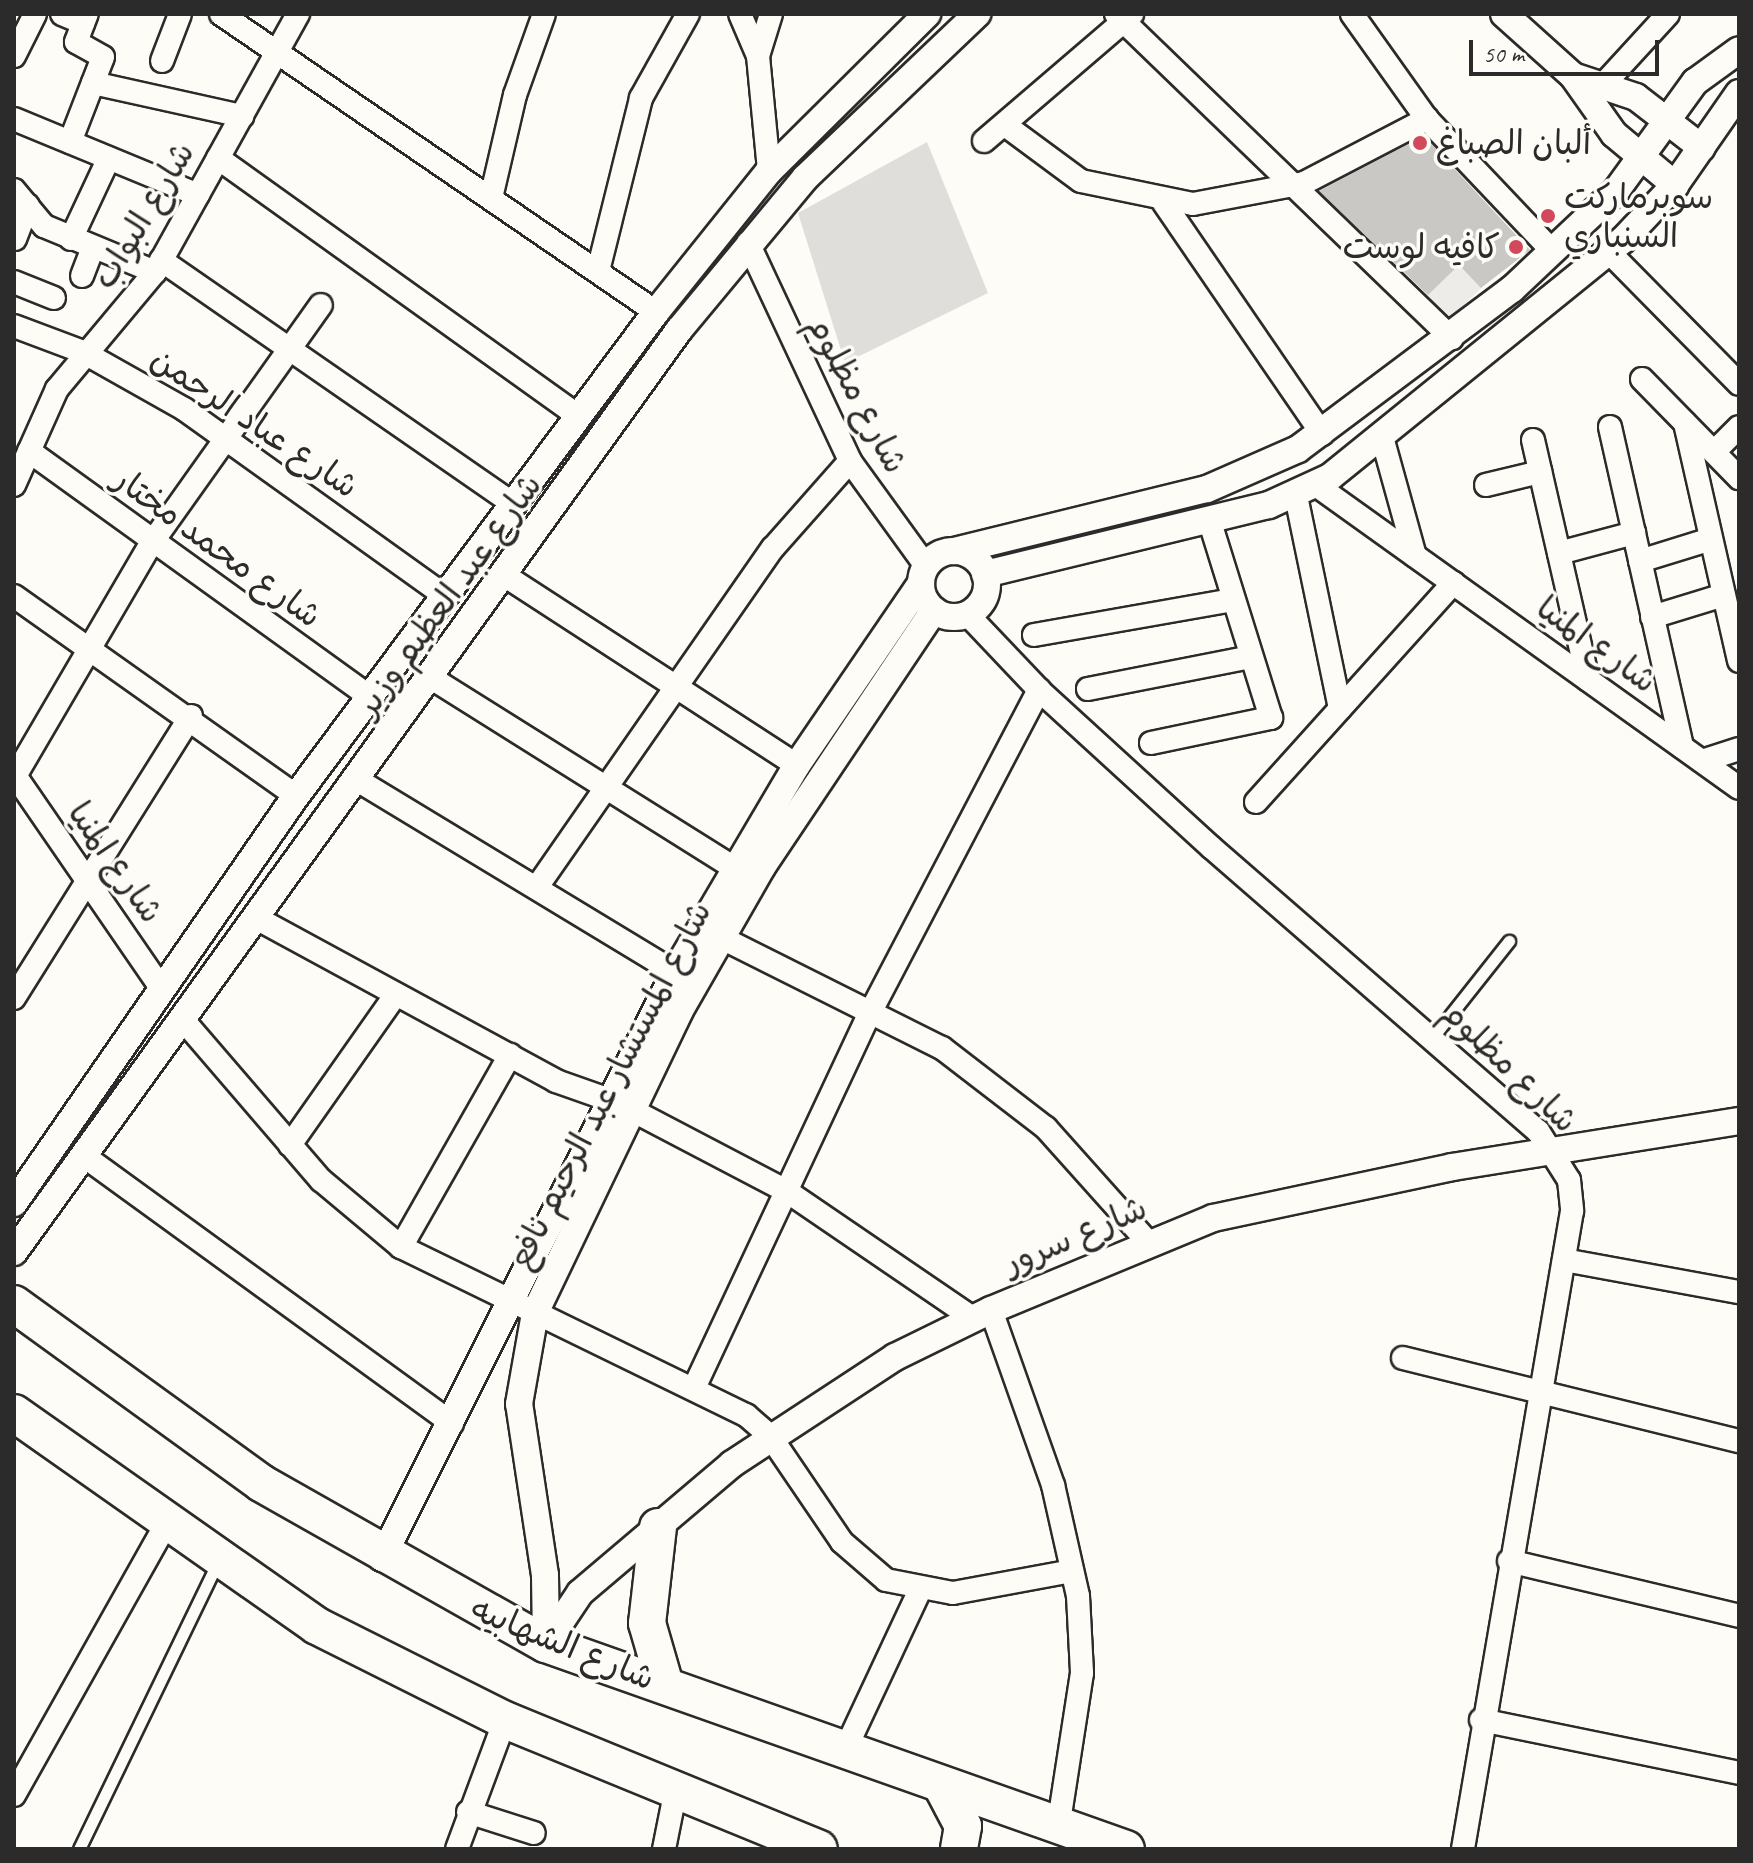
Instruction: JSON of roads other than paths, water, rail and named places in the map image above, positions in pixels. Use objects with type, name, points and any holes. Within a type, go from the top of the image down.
[{"type":"highway","name":"شارع الشهابيه","points":[[14,1304],[261,1483],[382,1558],[546,1644],[943,1788],[1044,1838],[1126,1849]]},
{"type":"highway","points":[[14,1413],[218,1561],[317,1626],[505,1720],[819,1849]]},
{"type":"highway","points":[[658,1527],[647,1623],[665,1685]]},
{"type":"highway","points":[[943,1788],[963,1826],[959,1849]]},
{"type":"street","points":[[14,56],[35,14]]},
{"type":"street","points":[[62,14],[85,19],[77,45],[103,57],[70,142]]},
{"type":"street","points":[[162,61],[180,14]]},
{"type":"street","points":[[221,14],[656,312]]},
{"type":"street","name":"شارع البواب","points":[[14,485],[32,443],[83,352],[158,266],[298,14]]},
{"type":"street","points":[[491,198],[515,95],[544,14]]},
{"type":"street","points":[[598,271],[641,98],[688,14]]},
{"type":"street","points":[[740,14],[758,56],[778,162],[805,178]]},
{"type":"street","points":[[758,56],[771,14]]},
{"type":"street","name":"شارع عبد العظيم وزير","points":[[14,1203],[296,796],[656,312],[778,162],[927,14]]},
{"type":"street","name":"شارع عبد العظيم وزير","points":[[14,1252],[748,243],[805,178],[977,14]]},
{"type":"street","points":[[1352,14],[1427,119],[1553,252]]},
{"type":"street","points":[[1504,14],[1573,76],[1639,158],[1675,185]]},
{"type":"street","points":[[984,141],[1124,17],[1292,187],[1452,338]]},
{"type":"street","points":[[1603,85],[1659,17]]},
{"type":"street","points":[[954,551],[973,557],[985,574],[984,597],[967,614],[934,610],[924,575],[954,551],[1207,489],[1292,452],[1324,433],[1452,338],[1553,252],[1639,158],[1667,115],[1739,50]]},
{"type":"street","points":[[1573,76],[1603,85],[1667,115],[1702,148]]},
{"type":"street","points":[[93,83],[242,116]]},
{"type":"street","points":[[985,574],[1209,519],[1306,491],[1354,460],[1609,252],[1675,185],[1739,93]]},
{"type":"street","points":[[14,119],[198,195]]},
{"type":"street","points":[[1005,125],[1081,181],[1164,203],[1233,202],[1292,187],[1427,119]]},
{"type":"street","points":[[71,239],[109,158]]},
{"type":"street","points":[[218,158],[579,416]]},
{"type":"street","points":[[21,197],[38,222],[71,239],[158,266],[289,349],[514,504]]},
{"type":"street","points":[[15,239],[21,197]]},
{"type":"street","points":[[747,198],[767,221]]},
{"type":"street","points":[[1164,203],[1335,450],[1354,460]]},
{"type":"street","name":"شارع مظلوم","points":[[748,243],[850,461],[924,575]]},
{"type":"street","points":[[82,276],[93,248]]},
{"type":"street","points":[[1609,252],[1739,384]]},
{"type":"street","points":[[14,282],[54,298]]},
{"type":"street","points":[[14,776],[151,544],[321,305]]},
{"type":"street","name":"شارع عباد الرحمن","points":[[14,326],[83,352],[225,437],[445,596]]},
{"type":"street","points":[[1642,379],[1739,478]]},
{"type":"street","points":[[1685,423],[1739,658]]},
{"type":"street","name":"شارع محمد مختار","points":[[14,427],[151,544],[370,697]]},
{"type":"street","points":[[1610,427],[1682,747]]},
{"type":"street","points":[[1714,452],[1739,427]]},
{"type":"street","points":[[1382,437],[1415,556]]},
{"type":"street","points":[[1533,440],[1588,680]]},
{"type":"street","points":[[1292,452],[1306,491],[1340,709]]},
{"type":"street","points":[[537,887],[773,548],[850,461]]},
{"type":"street","points":[[1486,485],[1540,472]]},
{"type":"street","name":"شارع المنيا","points":[[1306,491],[1415,556],[1739,788]]},
{"type":"street","points":[[1151,743],[1270,721],[1209,519]]},
{"type":"street","points":[[1559,553],[1634,533]]},
{"type":"street","points":[[1640,561],[1711,539]]},
{"type":"street","points":[[462,573],[500,586],[675,688],[797,765]]},
{"type":"street","name":"شارع المستشار عبد الرحيم نافع","points":[[546,1644],[545,1575],[519,1404],[535,1313],[675,972],[797,765],[924,575]]},
{"type":"street","points":[[1256,802],[1453,583]]},
{"type":"street","points":[[1652,617],[1724,595]]},
{"type":"street","points":[[14,596],[90,644],[296,796]]},
{"type":"street","points":[[1034,635],[1232,600]]},
{"type":"street","name":"شارع المستشار عبد الرحيم نافع","points":[[382,1558],[510,1303],[620,1105],[852,726],[934,610]]},
{"type":"street","name":"شارع مظلوم","points":[[967,614],[1039,690],[1432,1038],[1556,1153],[1572,1211],[1481,1720],[1463,1849]]},
{"type":"street","points":[[427,620],[456,647]]},
{"type":"street","points":[[1088,689],[1251,657]]},
{"type":"street","points":[[433,679],[734,868]]},
{"type":"street","points":[[694,1388],[870,1013],[1039,690]]},
{"type":"street","points":[[14,998],[191,716]]},
{"type":"street","points":[[1702,761],[1739,749]]},
{"type":"street","name":"شارع المنيا","points":[[14,776],[162,989]]},
{"type":"street","points":[[359,781],[675,972]]},
{"type":"street","points":[[258,919],[510,1055],[620,1105],[788,1192],[982,1314],[1053,1485],[1072,1571],[1082,1673],[1044,1838]]},
{"type":"street","points":[[722,938],[942,1048],[1046,1128],[1148,1242]]},
{"type":"street","points":[[290,1145],[396,994]]},
{"type":"street","points":[[184,1021],[290,1145],[401,1247],[510,1303],[694,1388],[770,1436],[842,1542],[886,1580],[920,1590],[953,1593],[1072,1571]]},
{"type":"street","points":[[401,1247],[510,1055]]},
{"type":"street","name":"شارع سرور","points":[[546,1644],[580,1593],[770,1436],[982,1314],[1148,1242],[1349,1186],[1739,1121]]},
{"type":"street","points":[[84,1156],[452,1423]]},
{"type":"street","points":[[1564,1260],[1739,1292]]},
{"type":"street","points":[[1403,1358],[1739,1441]]},
{"type":"street","points":[[16,1785],[166,1524]]},
{"type":"street","points":[[1509,1561],[1739,1616]]},
{"type":"street","points":[[845,1750],[920,1590]]},
{"type":"street","points":[[457,1849],[468,1812],[505,1720]]},
{"type":"street","points":[[1481,1720],[1739,1773]]},
{"type":"street","points":[[664,1849],[676,1789]]},
{"type":"street","points":[[468,1812],[534,1833]]},
{"type":"lane","points":[[1432,1038],[1509,941]]},
{"type":"lane","points":[[79,1849],[218,1561]]},
{"type":"place","name":"ألبان الصباغ","points":[[1420,143]]},
{"type":"place","name":"سوبرماركت السنباري","points":[[1548,216]]},
{"type":"place","name":"كافيه لوست","points":[[1516,247]]}]
